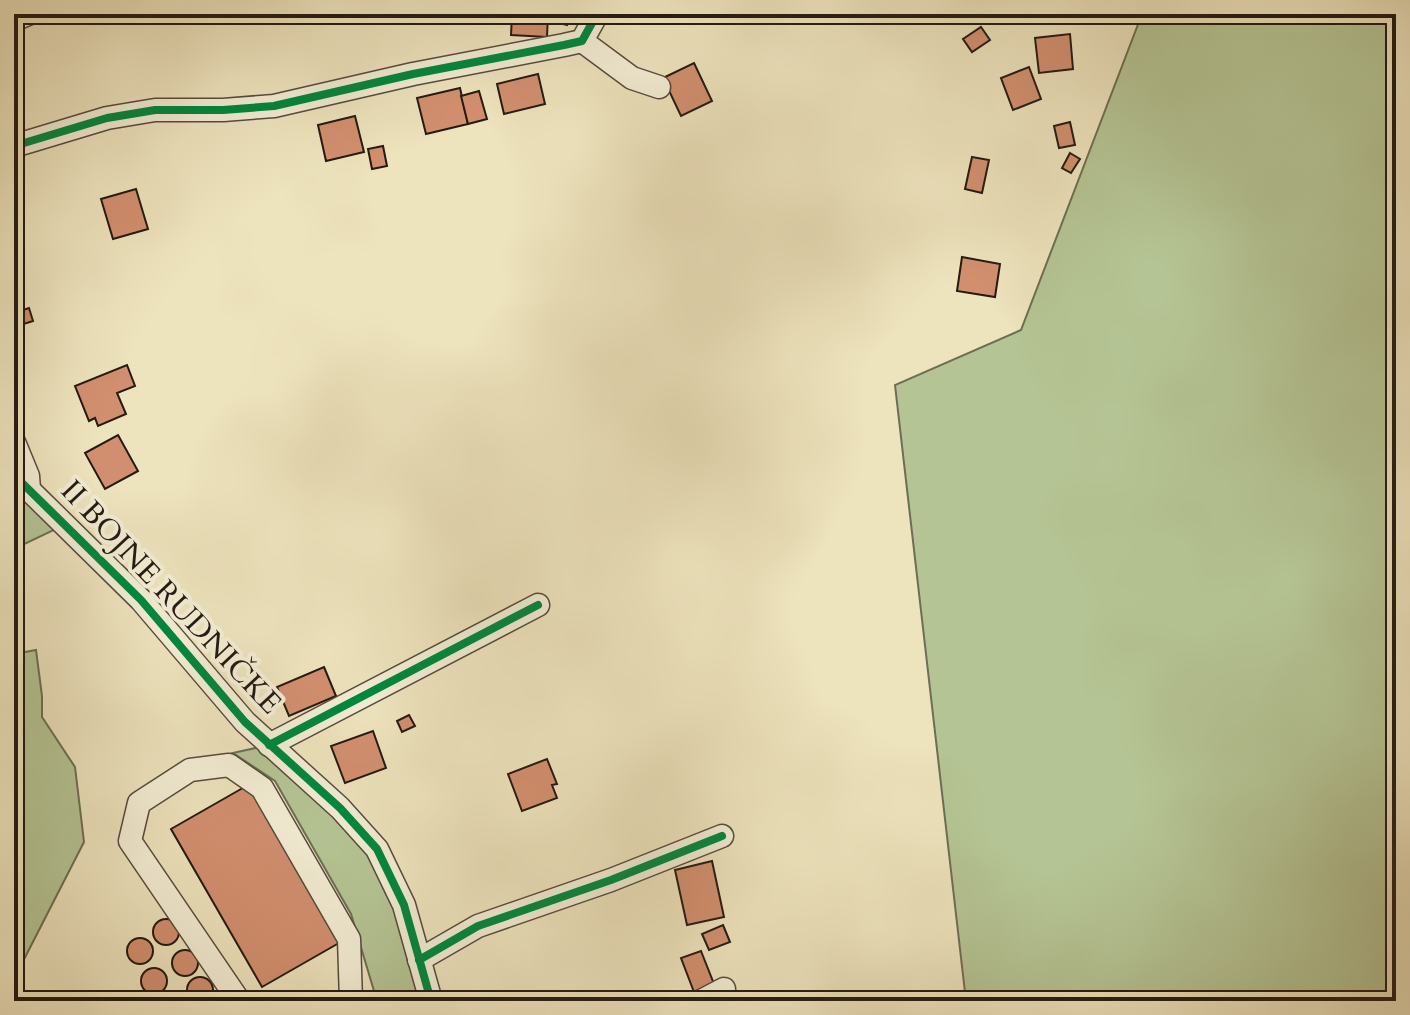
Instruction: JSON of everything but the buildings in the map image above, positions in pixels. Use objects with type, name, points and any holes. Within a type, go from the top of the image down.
[{"type":"street","points":[[14,20],[28,14]]},
{"type":"street","points":[[582,41],[597,14]]},
{"type":"street","points":[[14,146],[107,118],[155,110],[274,106],[413,74],[582,41],[632,78],[659,87]]},
{"type":"street","name":"II BOJNE RUDNIČKE","points":[[14,442],[28,476],[21,482],[141,600],[245,722],[340,808],[377,849],[404,905],[431,1001]]},
{"type":"street","name":"II BOJNE RUDNIČKE","points":[[269,745],[538,605]]},
{"type":"street","points":[[239,1001],[130,841],[139,803],[190,770],[229,765],[262,788],[349,939],[351,1001]]},
{"type":"street","points":[[419,960],[478,926],[611,880],[722,836]]},
{"type":"street","points":[[701,1001],[724,989]]},
{"type":"green space","points":[[1142,14],[1396,14],[1396,1001],[966,1001],[895,385],[1021,330]]},
{"type":"green space","points":[[14,475],[56,529],[14,549]]},
{"type":"green space","points":[[36,650],[42,717],[75,767],[84,842],[16,975],[14,654]]},
{"type":"green space","points":[[269,745],[377,849],[431,1001],[377,1001],[351,914],[275,781],[233,753]]},
{"type":"cycle path","points":[[14,146],[107,118],[155,110],[274,106],[413,74],[582,41],[597,14]]},
{"type":"cycle path","points":[[14,475],[141,600],[245,722],[340,808],[377,849],[404,905],[431,1001]]},
{"type":"cycle path","points":[[269,745],[538,605]]},
{"type":"cycle path","points":[[419,960],[478,926],[611,880],[722,836]]}]
